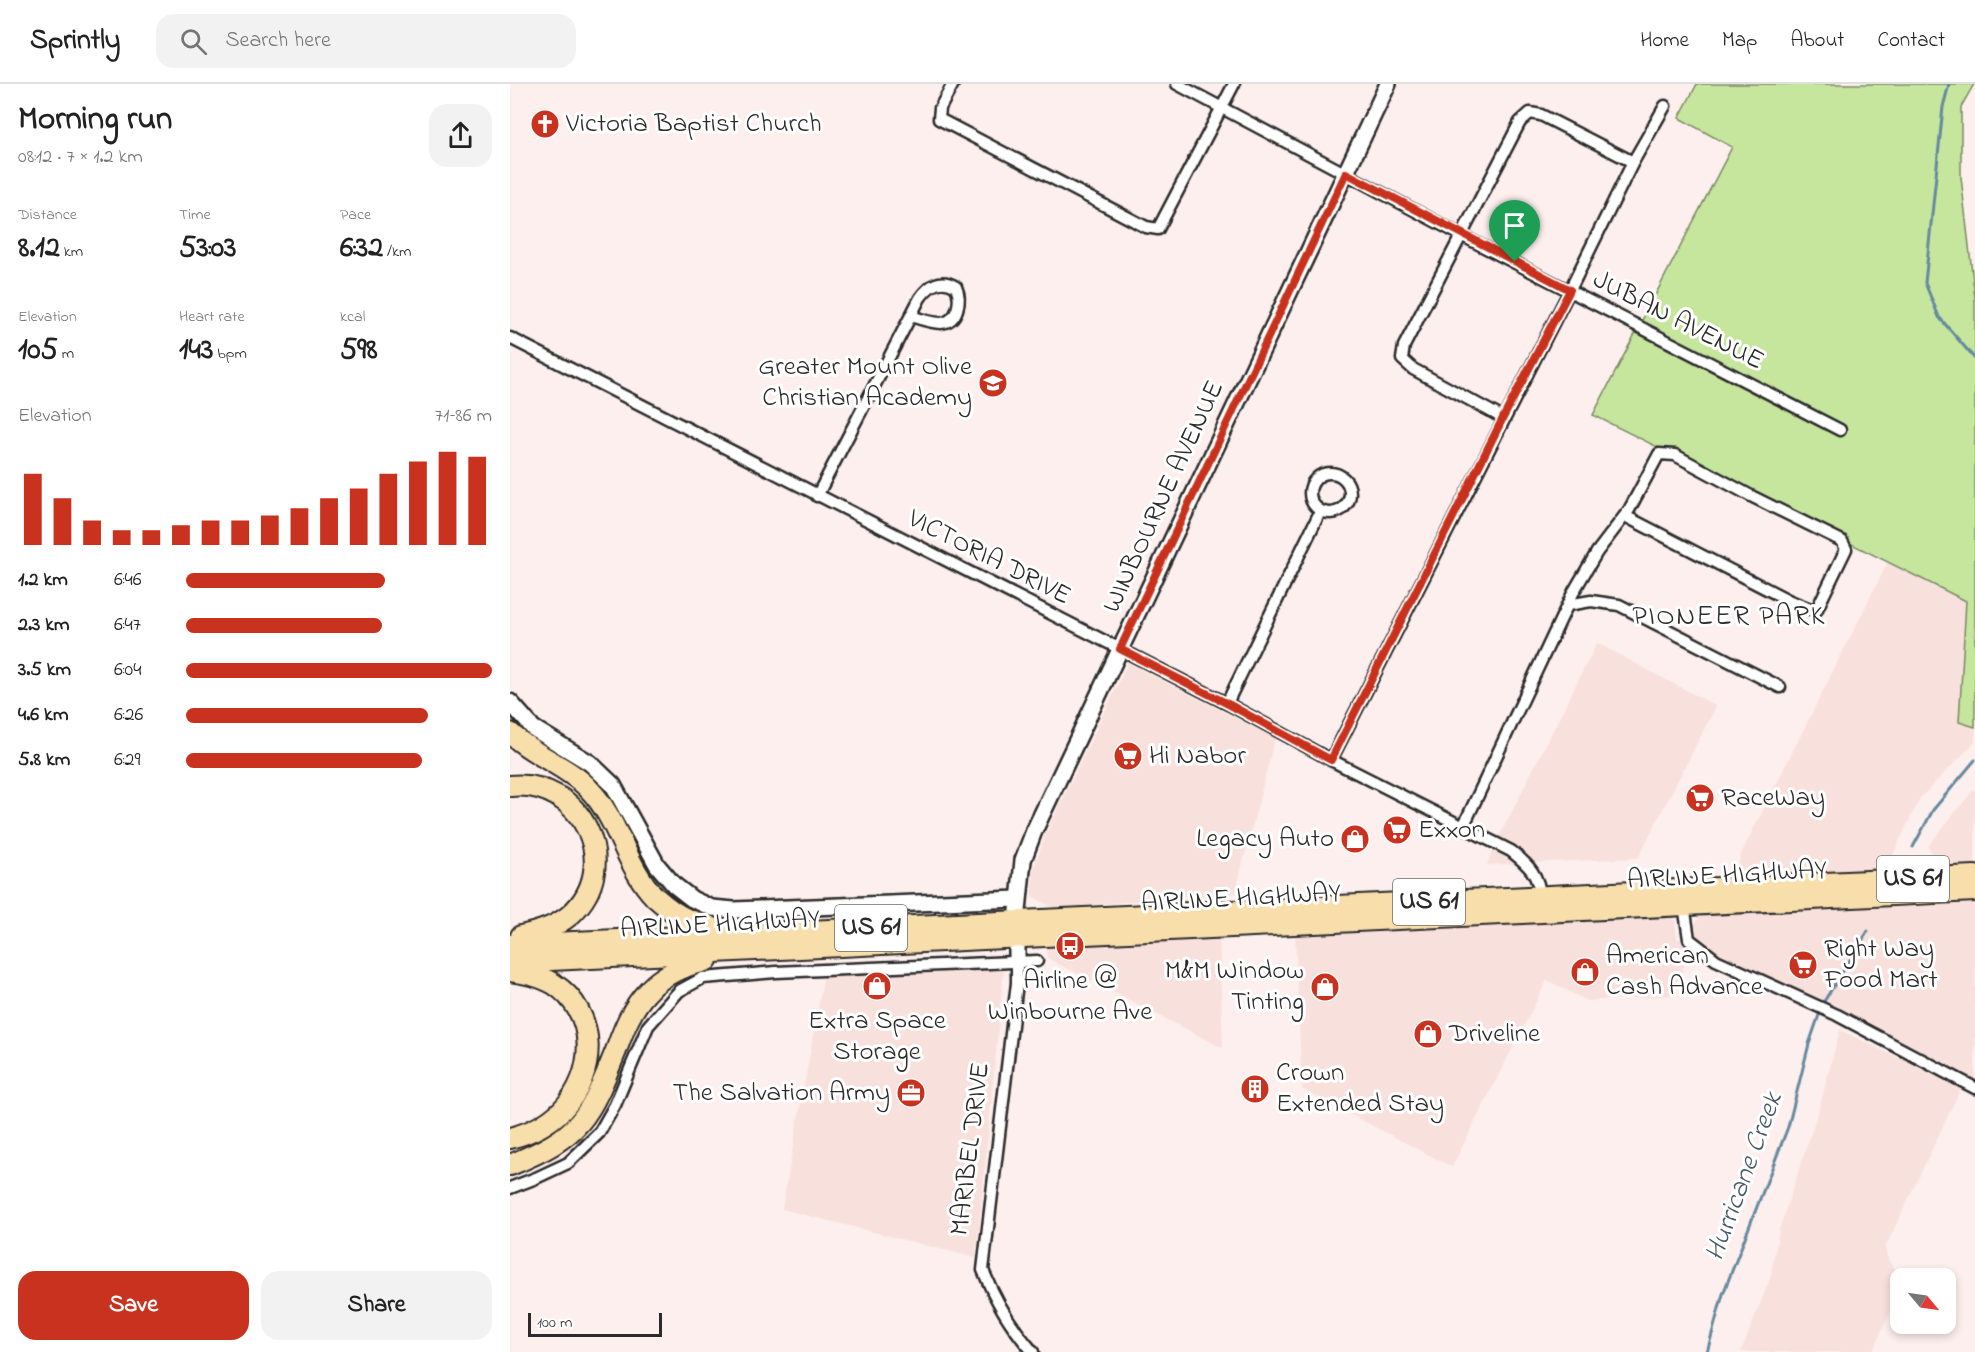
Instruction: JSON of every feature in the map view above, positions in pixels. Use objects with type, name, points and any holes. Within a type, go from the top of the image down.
[{"type":"highway","points":[[510,733],[542,758],[578,778],[592,792],[605,810],[640,877],[657,899],[681,916],[714,927],[725,935]]},
{"type":"highway","points":[[510,786],[522,785],[538,788],[553,793],[568,803],[580,815],[588,829],[594,852],[590,885],[576,909],[561,922],[520,937],[511,951]]},
{"type":"highway","name":"AIRLINE HIGHWAY","points":[[511,951],[714,952],[1016,930],[1851,889],[1975,876]]},
{"type":"highway","name":"AIRLINE HIGHWAY","points":[[1851,889],[1975,891]]},
{"type":"highway","name":"AIRLINE HIGHWAY","points":[[511,951],[725,935],[1016,930]]},
{"type":"highway","points":[[510,1165],[547,1149],[572,1131],[593,1105],[626,1023],[642,997],[662,978],[686,966],[706,961],[714,952]]},
{"type":"highway","points":[[510,970],[545,980],[570,998],[584,1022],[588,1049],[580,1084],[564,1108],[541,1126],[510,1138]]},
{"type":"street","points":[[953,84],[940,108],[939,119],[1146,227],[1158,230],[1234,84]]},
{"type":"street","name":"JUBAN AVENUE","points":[[1177,84],[1461,235],[1840,430]]},
{"type":"street","name":"WINBOURNE AVENUE","points":[[1016,930],[1023,860],[1034,831],[1388,84]]},
{"type":"street","points":[[1331,760],[1633,162],[1665,106]]},
{"type":"street","points":[[1503,418],[1413,369],[1402,359],[1404,346],[1520,122],[1530,113],[1541,115],[1633,162]]},
{"type":"street","points":[[818,496],[920,298],[930,286],[938,282],[945,282],[956,287],[960,300],[953,317],[948,321],[941,323],[911,316]]},
{"type":"street","name":"VICTORIA DRIVE","points":[[510,338],[1227,703],[1331,760],[1511,851],[1527,863],[1537,878],[1542,904]]},
{"type":"street","points":[[1463,827],[1568,605],[1597,552],[1625,516],[1659,454],[1675,455],[1842,541],[1846,549],[1816,611],[1625,516]]},
{"type":"street","points":[[1227,703],[1320,512]]},
{"type":"street","points":[[1568,605],[1591,601],[1619,605],[1780,687]]},
{"type":"street","points":[[510,702],[533,728],[590,763],[613,785],[657,865],[674,885],[692,899],[712,908],[735,910],[1018,899]]},
{"type":"street","points":[[1685,897],[1689,939],[1716,960],[1837,1014],[1975,1088]]},
{"type":"street","name":"MARIBEL DRIVE","points":[[1016,930],[1017,983],[983,1270],[1010,1324],[1032,1352]]},
{"type":"street","name":"AIRLINE HIGHWAY","points":[[510,1188],[568,1163],[600,1133],[615,1105],[648,1026],[679,990],[703,978],[776,972],[1037,961]]},
{"type":"shaded area","points":[[1888,562],[1967,602],[1959,721],[1975,727],[1975,742],[1920,798],[1886,869],[1735,879],[1741,854]]},
{"type":"shaded area","points":[[1597,643],[1716,706],[1638,858],[1487,865],[1499,837]]},
{"type":"shaded area","points":[[1128,663],[1275,738],[1235,893],[1054,908],[1032,896],[1033,871],[1045,836]]},
{"type":"shaded area","points":[[1975,788],[1975,867],[1940,869],[1928,846]]},
{"type":"shaded area","points":[[1975,900],[1975,1080],[1726,958],[1701,940],[1693,926],[1700,917],[1709,914]]},
{"type":"shaded area","points":[[1674,915],[1677,938],[1691,947],[1673,995],[1587,1001],[1547,980],[1452,1167],[1302,1089],[1295,933]]},
{"type":"shaded area","points":[[1219,936],[1223,1048],[1047,958],[1046,947]]},
{"type":"shaded area","points":[[1004,969],[976,1258],[782,1209],[824,975]]},
{"type":"shaded area","points":[[1840,1030],[1961,1088],[1885,1248],[1888,1260],[1894,1268],[1890,1268],[1890,1313],[1872,1352],[1741,1352],[1770,1279],[1779,1230],[1819,1109]]},
{"type":"green space","points":[[1697,84],[1974,84],[1961,107],[1961,177],[1975,298],[1975,727],[1959,722],[1966,601],[1593,415],[1732,147],[1679,118]]},
{"type":"waterway","name":"Hurricane Creek","points":[[1949,84],[1943,107],[1925,283],[1939,317],[1975,359]]},
{"type":"waterway","name":"Hurricane Creek","points":[[1913,847],[1933,810],[1975,760]]},
{"type":"waterway","name":"Hurricane Creek","points":[[1823,1003],[1868,931]]},
{"type":"waterway","name":"Hurricane Creek","points":[[1707,1352],[1723,1294],[1788,1127],[1809,1044],[1819,1015]]},
{"type":"place","name":"Victoria Baptist Church","points":[[545,124]]},
{"type":"place","name":"Greater Mount Olive Christian Academy","points":[[993,383]]},
{"type":"place","name":"Hi Nabor","points":[[1128,756]]},
{"type":"place","name":"RaceWay","points":[[1700,798]]},
{"type":"place","name":"Exxon","points":[[1397,830]]},
{"type":"place","name":"Legacy Auto","points":[[1355,839]]},
{"type":"place","name":"Airline @ Winbourne Ave","points":[[1070,946]]},
{"type":"place","name":"Right Way Food Mart","points":[[1803,965]]},
{"type":"place","name":"American Cash Advance","points":[[1585,972]]},
{"type":"place","name":"Extra Space Storage","points":[[877,986]]},
{"type":"place","name":"M&M Window Tinting","points":[[1325,987]]},
{"type":"place","name":"Driveline","points":[[1428,1034]]},
{"type":"place","name":"Crown Extended Stay","points":[[1255,1089]]},
{"type":"place","name":"The Salvation Army","points":[[911,1093]]},
{"type":"district","name":"PIONEER PARK","points":[[1729,617]]},
{"type":"route","points":[[1346,173],[1515,262],[1570,290],[1331,760],[1120,649],[1346,173]]}]
